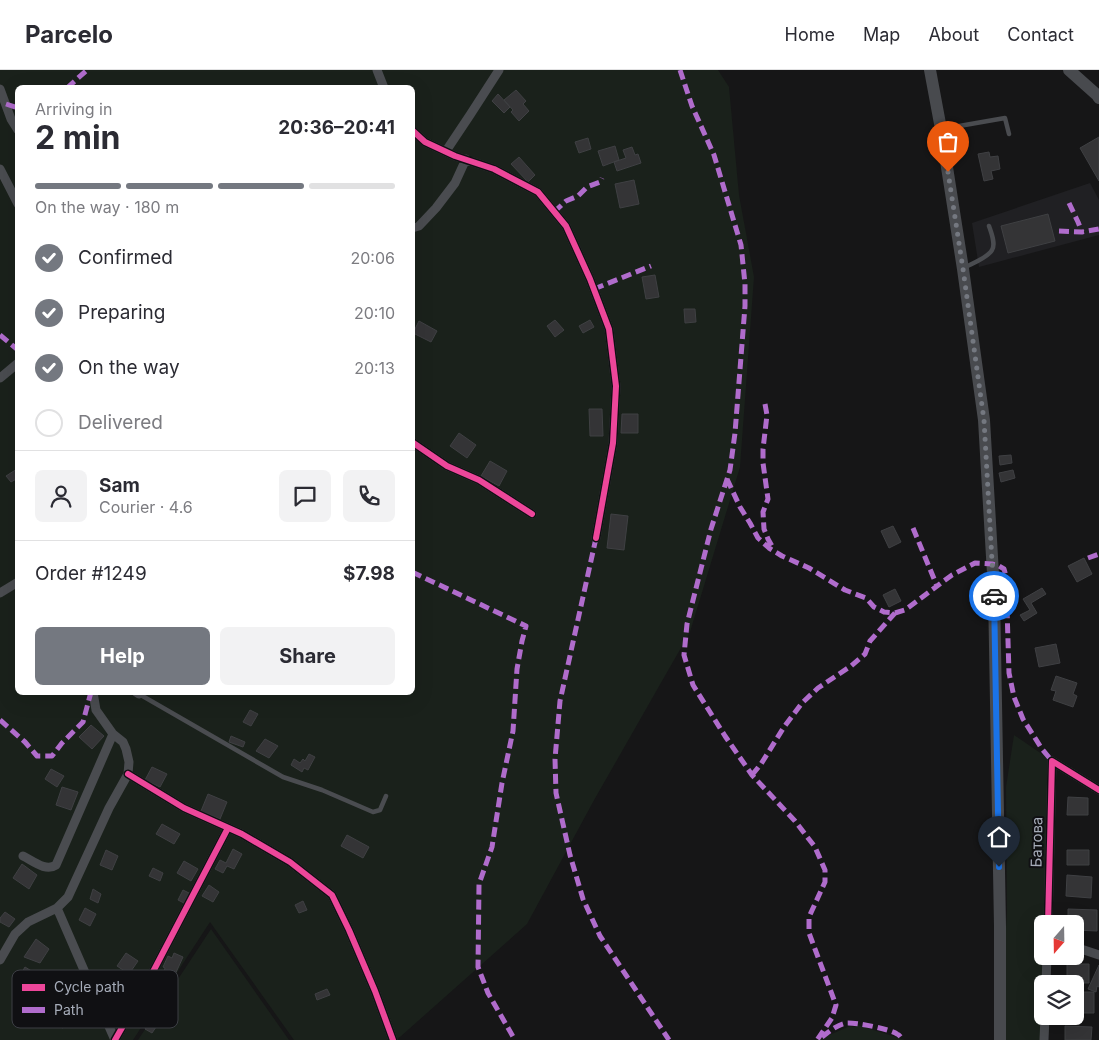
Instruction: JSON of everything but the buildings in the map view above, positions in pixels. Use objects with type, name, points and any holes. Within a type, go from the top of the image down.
[{"type":"main road","points":[[930,70],[963,269],[984,420],[994,590],[1000,916],[1000,1040]]},
{"type":"main road","points":[[936,98],[939,70]]},
{"type":"main road","points":[[1069,70],[1099,98]]},
{"type":"street","points":[[377,70],[383,85]]},
{"type":"street","points":[[446,151],[499,70]]},
{"type":"street","points":[[0,89],[15,125]]},
{"type":"street","points":[[415,133],[425,142],[494,169],[538,192],[566,226],[590,279],[609,329],[616,386],[613,443],[596,538]]},
{"type":"street","points":[[415,227],[419,226],[436,208],[455,183],[466,159]]},
{"type":"street","points":[[0,169],[15,198]]},
{"type":"street","points":[[0,378],[15,366]]},
{"type":"street","points":[[415,444],[447,466],[479,480],[532,514]]},
{"type":"street","points":[[0,593],[15,584]]},
{"type":"street","points":[[0,960],[15,934],[28,922],[57,908],[68,897],[109,808],[128,774],[129,762],[123,742],[113,734],[96,710],[94,695]]},
{"type":"street","points":[[23,856],[47,868],[52,868],[56,865],[113,734]]},
{"type":"street","name":"Батова","points":[[1048,915],[1052,761],[1099,790]]},
{"type":"street","points":[[128,774],[184,808],[242,834],[290,862],[332,896],[375,991],[393,1040]]},
{"type":"street","points":[[154,970],[228,828]]},
{"type":"street","points":[[57,908],[84,970]]},
{"type":"street","points":[[1084,950],[1099,956]]},
{"type":"street","points":[[1044,1025],[1044,1040]]},
{"type":"street","points":[[110,1028],[115,1040]]},
{"type":"street","points":[[115,1040],[122,1028]]},
{"type":"lane","points":[[941,129],[1005,118],[1009,134]]},
{"type":"lane","points":[[963,269],[987,256],[992,250],[990,226]]},
{"type":"lane","points":[[141,695],[283,777],[322,790],[373,812],[380,810],[386,796]]},
{"type":"shaded area","points":[[0,70],[718,70],[729,87],[739,195],[754,277],[740,467],[690,632],[593,802],[527,924],[400,1037],[394,1040],[294,1040],[210,922],[178,971],[12,970],[12,1028],[141,1028],[133,1040],[0,1040]]},
{"type":"shaded area","points":[[1090,183],[1099,200],[1099,235],[979,267],[972,223]]},
{"type":"shaded area","points":[[1014,735],[1052,761],[1048,915],[1034,915],[1034,965],[1045,965],[1044,975],[1034,975],[1034,1025],[1043,1025],[1044,1040],[1004,1040],[1007,912],[1006,787]]},
{"type":"shaded area","points":[[211,929],[289,1040],[138,1040],[146,1028],[178,1028],[178,979]]},
{"type":"shaded area","points":[[858,1025],[905,1040],[818,1040],[850,1026]]},
{"type":"marked path","points":[[70,85],[87,70]]},
{"type":"marked path","points":[[680,70],[692,106],[714,155],[741,245],[745,284],[735,433],[730,470],[711,529],[687,624],[684,655],[693,685],[725,736],[752,775],[795,821],[815,847],[825,870],[825,882],[809,917],[809,933],[836,1005],[832,1018],[817,1040]]},
{"type":"marked path","points":[[6,104],[15,107]]},
{"type":"marked path","points":[[554,212],[566,201],[578,196],[587,187],[600,182],[602,178]]},
{"type":"marked path","points":[[1069,203],[1082,232]]},
{"type":"marked path","points":[[1059,231],[1082,232],[1099,229]]},
{"type":"marked path","points":[[594,289],[651,266]]},
{"type":"marked path","points":[[0,335],[15,348]]},
{"type":"marked path","points":[[765,404],[767,415],[763,463],[768,499],[763,512],[764,529],[773,548]]},
{"type":"marked path","points":[[727,479],[740,507],[758,538],[769,548],[809,568],[845,590],[866,598],[874,607],[884,612],[895,613],[905,610],[952,575],[975,563],[992,564],[1004,569],[1006,576],[1009,673],[1014,697],[1023,719],[1052,761]]},
{"type":"marked path","points":[[913,528],[937,586]]},
{"type":"marked path","points":[[596,538],[560,701],[555,759],[556,793],[570,855],[583,899],[600,936],[669,1040]]},
{"type":"marked path","points":[[1088,558],[1099,554]]},
{"type":"marked path","points":[[415,573],[526,626],[517,669],[513,731],[502,783],[492,847],[479,884],[478,967],[488,993],[515,1040]]},
{"type":"marked path","points":[[752,775],[802,703],[818,688],[851,666],[865,654],[870,641],[895,613]]},
{"type":"marked path","points":[[0,720],[25,742],[37,756],[52,756],[83,722],[90,695]]},
{"type":"marked path","points":[[822,1037],[839,1025],[850,1023],[887,1030],[898,1034],[903,1040]]},
{"type":"cycle path","points":[[415,133],[425,142],[455,156],[494,169],[538,192],[566,226],[590,279],[609,329],[616,386],[613,443],[596,538]]},
{"type":"cycle path","points":[[415,444],[447,466],[479,480],[532,514]]},
{"type":"cycle path","points":[[1048,915],[1052,761],[1099,790]]},
{"type":"cycle path","points":[[128,774],[184,808],[242,834],[290,862],[332,895],[375,991],[393,1040]]},
{"type":"cycle path","points":[[154,970],[228,828]]},
{"type":"cycle path","points":[[115,1040],[122,1028]]},
{"type":"way so far","points":[[948,172],[984,420],[994,596]]},
{"type":"route","points":[[994,596],[999,867]]}]
